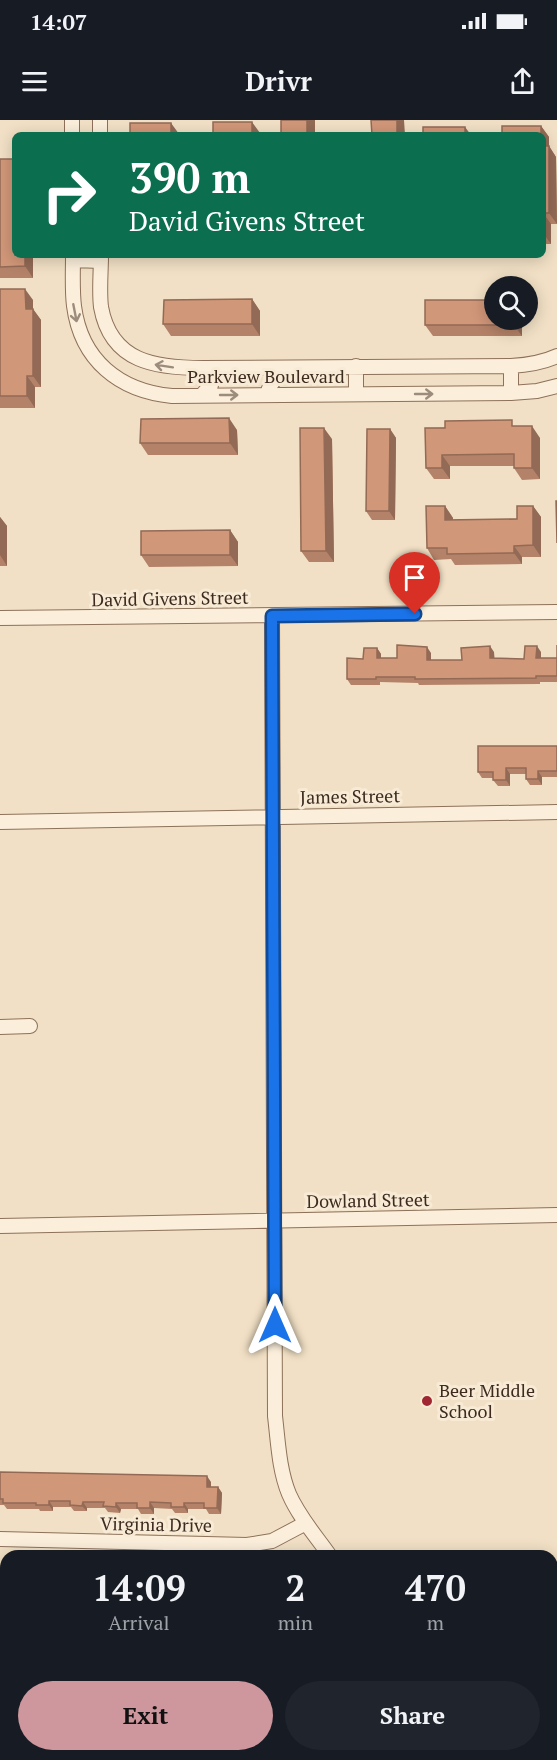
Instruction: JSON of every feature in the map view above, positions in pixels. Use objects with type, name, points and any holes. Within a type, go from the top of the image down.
[{"type":"street","points":[[73,258],[101,258]]},
{"type":"street","name":"Parkview Boulevard","points":[[73,258],[76,319],[85,344],[100,365],[122,382],[138,390],[162,395],[511,393],[537,391],[557,386]]},
{"type":"street","name":"Parkview Boulevard","points":[[101,258],[101,306],[108,330],[121,346],[137,358],[160,366],[203,368],[511,366],[530,365],[557,356]]},
{"type":"street","points":[[356,366],[356,394]]},
{"type":"street","points":[[511,366],[511,393]]},
{"type":"street","points":[[267,395],[269,384],[273,380],[309,367]]},
{"type":"street","points":[[202,395],[211,385],[212,379],[203,368]]},
{"type":"street","name":"David Givens Street","points":[[0,618],[557,612]]},
{"type":"street","points":[[272,616],[274,1416],[288,1492],[326,1550]]},
{"type":"street","name":"James Street","points":[[0,822],[557,812]]},
{"type":"street","points":[[0,1027],[30,1026]]},
{"type":"street","name":"Dowland Street","points":[[0,1226],[557,1215]]},
{"type":"street","name":"Virginia Drive","points":[[0,1539],[247,1545],[272,1541],[306,1523]]},
{"type":"building","points":[[281,120],[307,120],[307,132],[281,132]]},
{"type":"building","points":[[371,120],[397,120],[397,132],[372,132]]},
{"type":"building","points":[[213,122],[252,122],[252,132],[213,132]]},
{"type":"building","points":[[130,123],[171,123],[171,132],[130,132]]},
{"type":"building","points":[[502,126],[541,126],[541,132],[502,132]]},
{"type":"building","points":[[423,127],[465,127],[465,132],[423,132]]},
{"type":"building","points":[[546,146],[549,146],[549,213],[546,213]]},
{"type":"building","points":[[0,159],[12,159],[12,258],[25,258],[25,266],[0,267]]},
{"type":"building","points":[[0,289],[25,289],[26,309],[33,309],[33,376],[27,376],[27,396],[0,396]]},
{"type":"building","points":[[252,299],[252,324],[163,324],[164,300]]},
{"type":"building","points":[[425,300],[484,300],[484,325],[425,325]]},
{"type":"building","points":[[229,418],[230,443],[140,443],[141,419]]},
{"type":"building","points":[[512,420],[512,426],[532,426],[532,468],[514,468],[514,454],[442,455],[442,468],[426,468],[425,428],[445,428],[445,421]]},
{"type":"building","points":[[300,428],[324,428],[326,551],[301,551]]},
{"type":"building","points":[[367,429],[390,429],[389,511],[366,511]]},
{"type":"building","points":[[426,506],[445,506],[445,520],[517,519],[517,506],[533,506],[533,545],[514,546],[514,553],[447,554],[447,548],[427,548]]},
{"type":"building","points":[[230,530],[230,555],[141,555],[141,531]]},
{"type":"building","points":[[397,645],[427,647],[427,660],[462,660],[461,648],[490,646],[490,658],[524,659],[525,646],[537,646],[536,658],[557,658],[557,676],[347,679],[347,658],[363,659],[364,648],[377,648],[377,658],[397,658]]},
{"type":"building","points":[[478,746],[557,746],[557,771],[538,771],[538,779],[526,779],[526,768],[506,768],[506,780],[493,780],[493,772],[478,772]]},
{"type":"building","points":[[0,1472],[207,1476],[207,1487],[218,1487],[217,1508],[204,1508],[204,1503],[184,1503],[184,1507],[171,1507],[171,1503],[150,1502],[150,1508],[137,1508],[137,1503],[116,1503],[116,1507],[103,1506],[104,1502],[83,1502],[82,1506],[70,1505],[70,1501],[49,1501],[49,1505],[3,1503],[3,1499],[0,1499]]},
{"type":"place","name":"Beer Middle School","points":[[427,1401]]},
{"type":"route","points":[[275,1325],[272,616],[415,614]]}]
